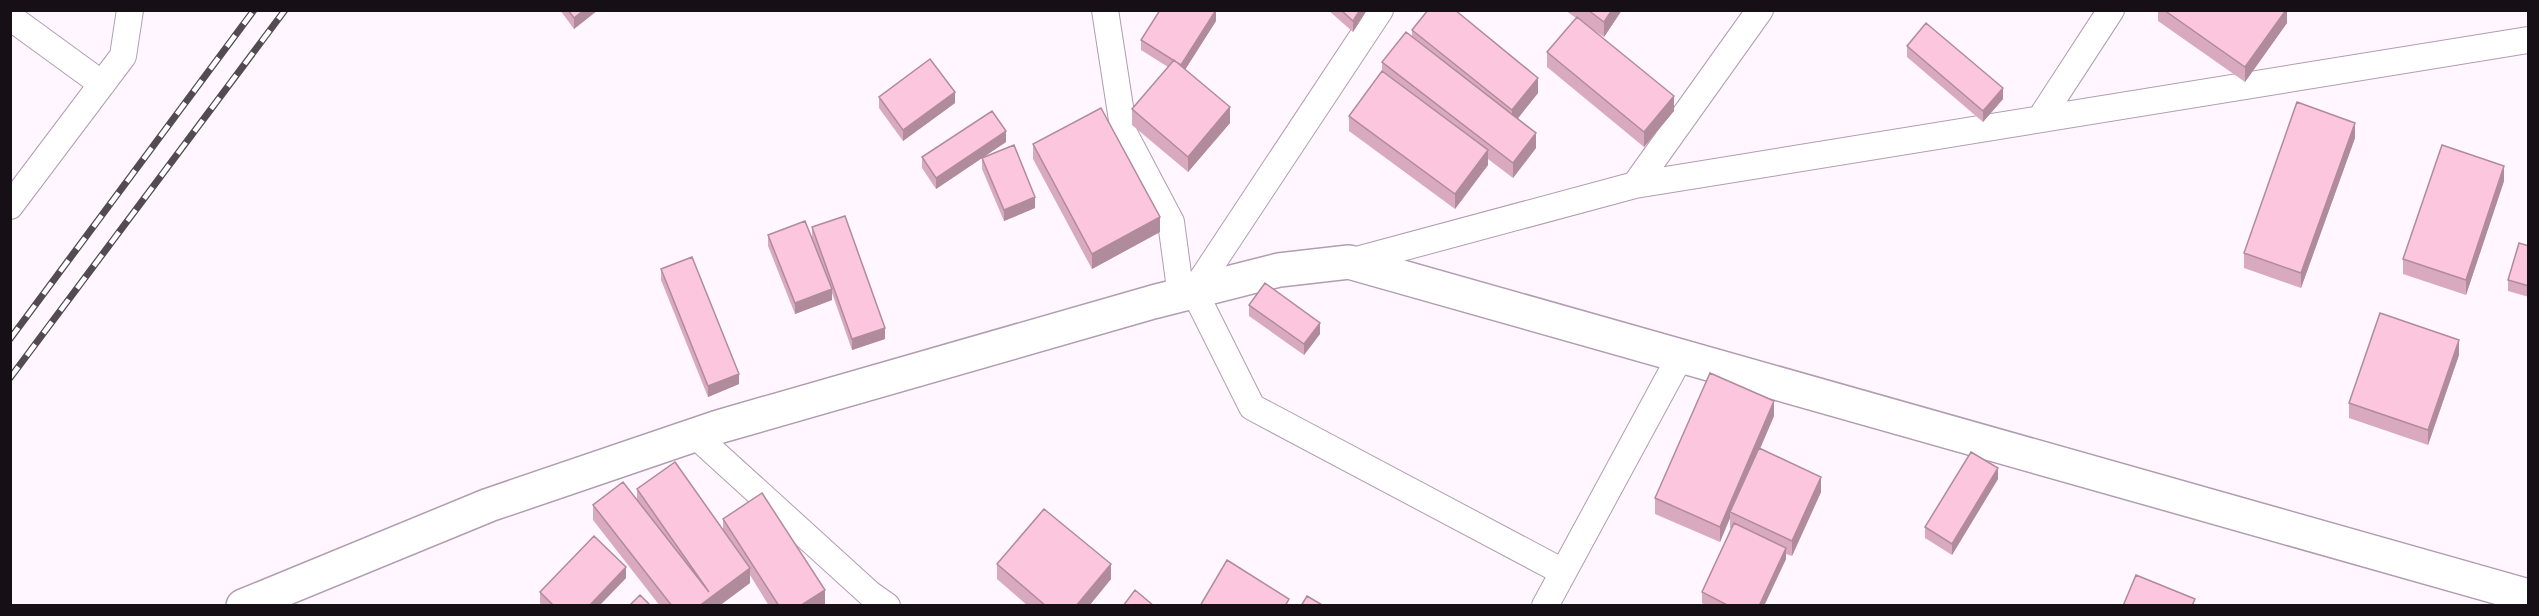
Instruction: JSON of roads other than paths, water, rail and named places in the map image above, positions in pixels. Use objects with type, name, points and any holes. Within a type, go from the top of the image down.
[{"type":"main road","points":[[257,603],[489,505],[695,435],[1187,293],[1279,270],[1349,262],[2529,596]]},
{"type":"street","points":[[10,206],[123,56],[130,10]]},
{"type":"street","points":[[1106,10],[1124,132],[1171,222],[1187,293],[1252,407],[1563,572]]},
{"type":"street","points":[[1187,293],[1380,10]]},
{"type":"street","points":[[1635,185],[1760,10]]},
{"type":"street","points":[[2040,119],[2111,10]]},
{"type":"street","points":[[10,17],[102,84]]},
{"type":"street","points":[[1349,262],[1635,185],[2529,40]]},
{"type":"street","points":[[1545,606],[1681,356]]},
{"type":"street","points":[[695,435],[872,602]]},
{"type":"railway","points":[[10,339],[254,10]]},
{"type":"railway","points":[[10,378],[285,10]]}]
